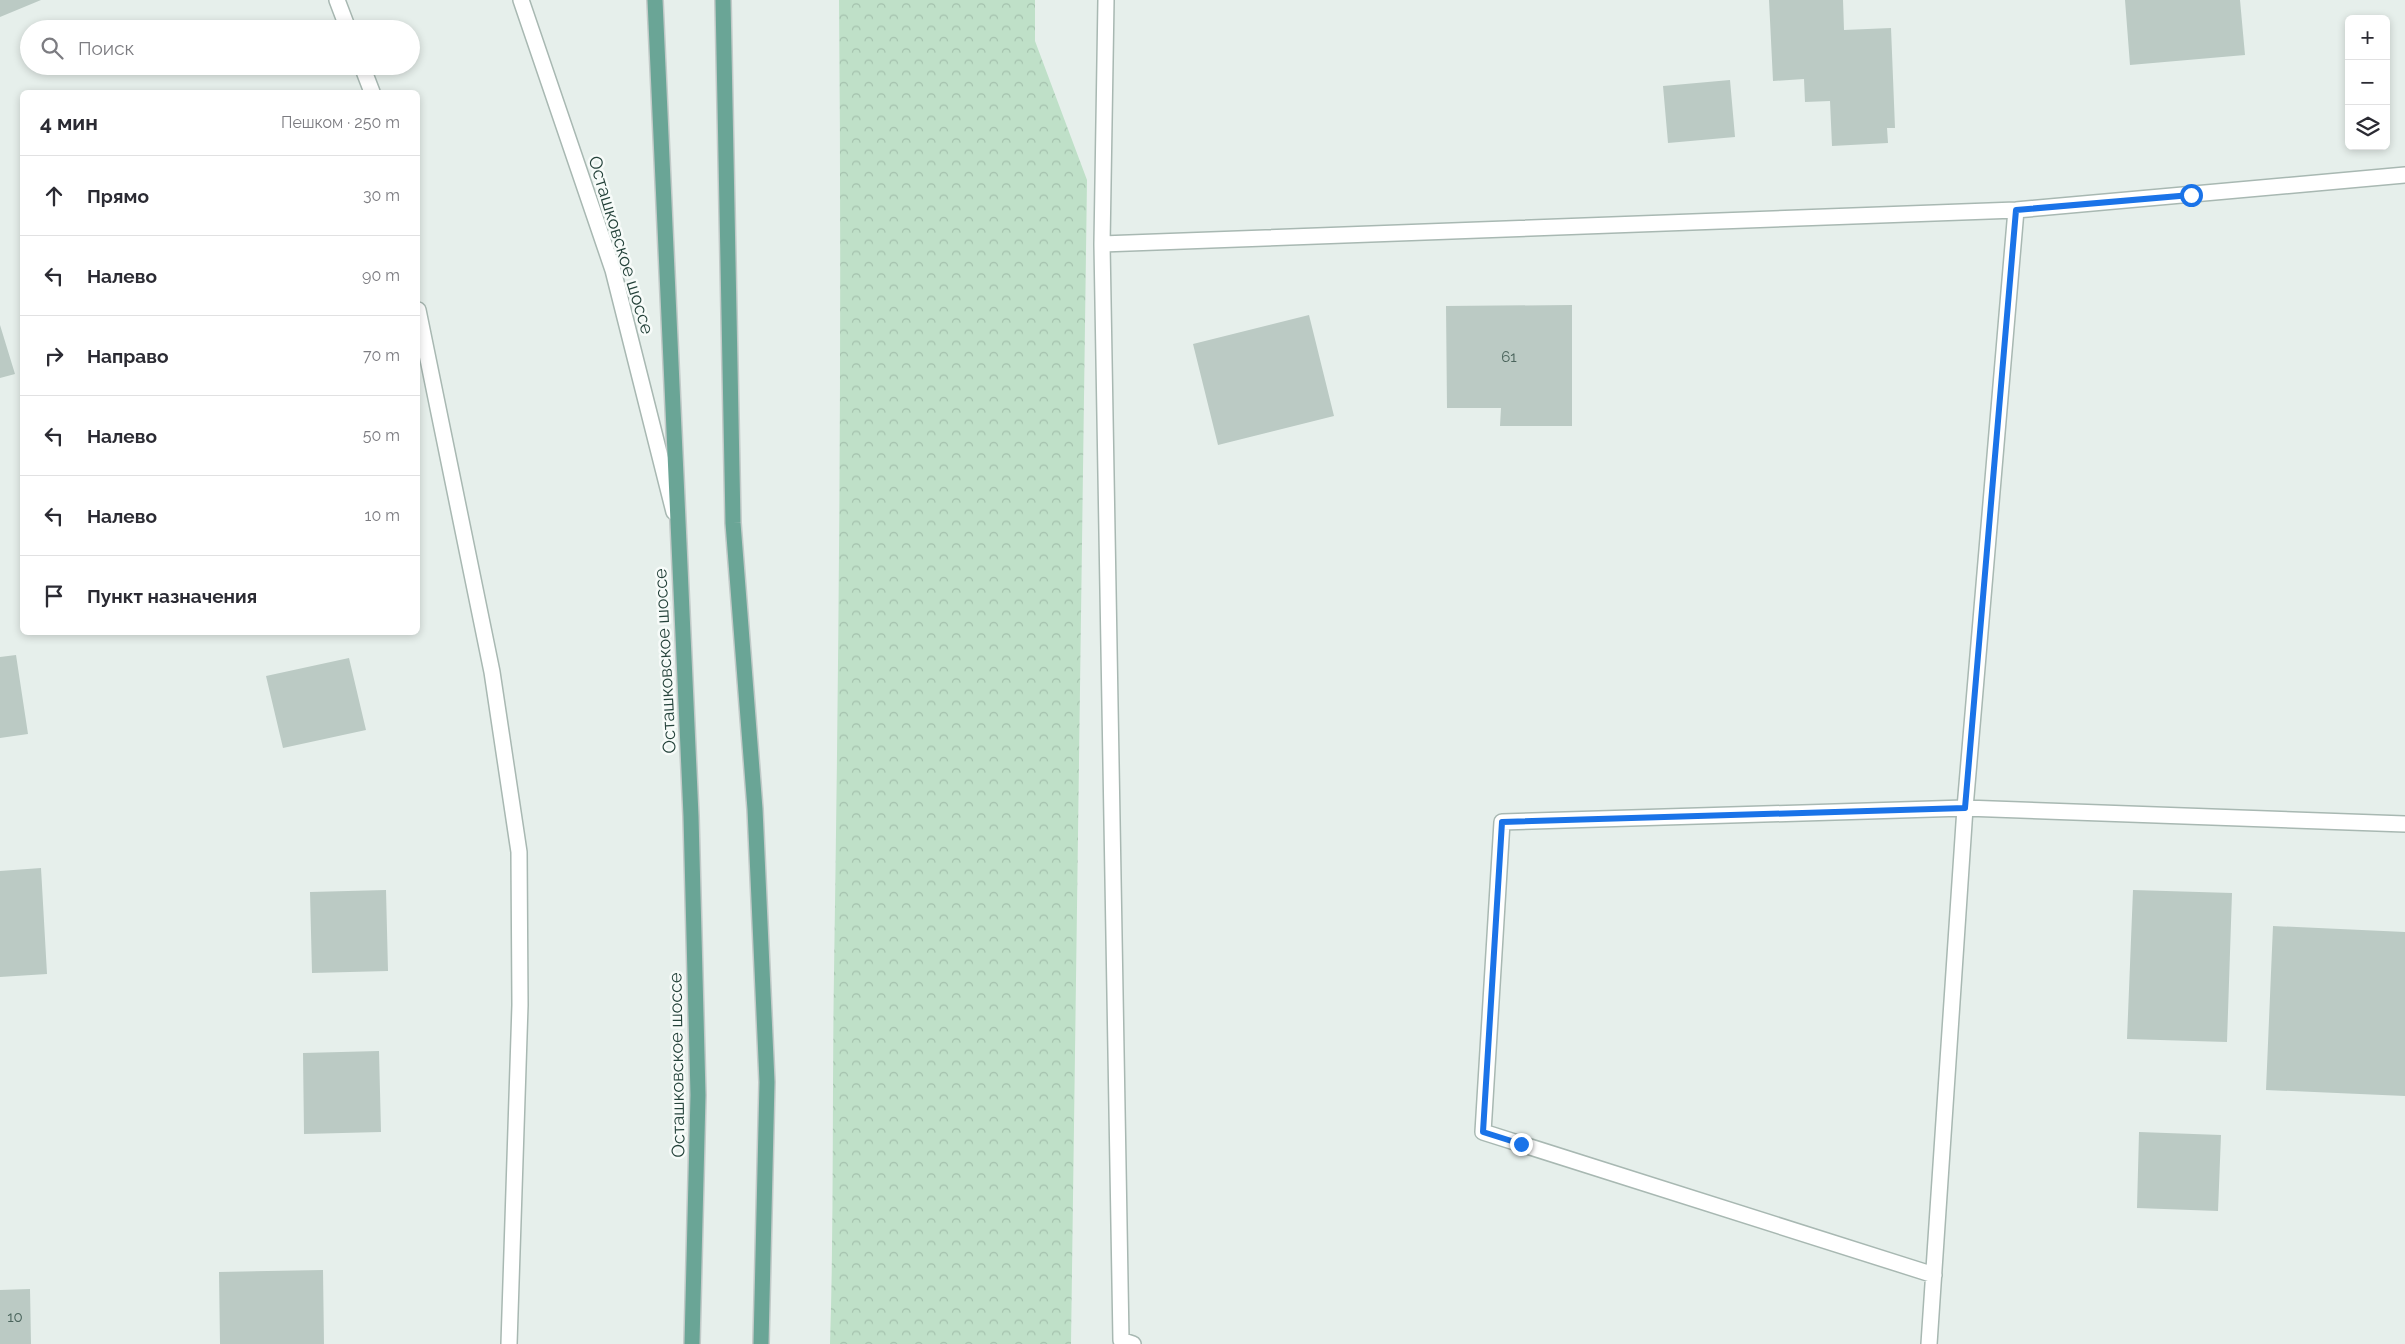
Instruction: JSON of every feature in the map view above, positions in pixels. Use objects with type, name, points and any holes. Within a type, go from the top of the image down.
[{"type":"main road","points":[[655,0],[678,528]]},
{"type":"main road","points":[[724,0],[733,524],[756,809],[767,1082],[761,1344]]},
{"type":"main road","name":"Осташковское шоссе","points":[[678,528],[691,816],[698,1095],[692,1344]]},
{"type":"street","points":[[336,0],[344,20]]},
{"type":"street","name":"Осташковское шоссе","points":[[521,0],[613,270],[678,528]]},
{"type":"street","points":[[1106,0],[1102,244],[1121,1340],[1133,1344]]},
{"type":"street","points":[[365,75],[371,90]]},
{"type":"street","points":[[1102,244],[2016,210],[2405,175]]},
{"type":"street","points":[[1930,1344],[1965,808],[2016,210]]},
{"type":"street","points":[[420,320],[492,672],[519,852],[520,1005],[509,1344]]},
{"type":"street","points":[[1934,1276],[1483,1132],[1502,822],[1965,808],[2405,824]]},
{"type":"green space","points":[[839,0],[1035,0],[1035,41],[1087,180],[1071,1344],[830,1344],[840,486]]},
{"type":"building","points":[[0,0],[41,0],[0,17]]},
{"type":"building","points":[[1769,0],[1843,0],[1844,30],[1891,28],[1895,128],[1887,128],[1888,143],[1832,146],[1830,101],[1805,102],[1804,79],[1773,81]]},
{"type":"building","points":[[2125,0],[2240,0],[2245,55],[2130,65]]},
{"type":"building","points":[[1730,80],[1735,137],[1668,143],[1663,86]]},
{"type":"building","points":[[1572,305],[1572,426],[1500,426],[1501,408],[1447,408],[1446,306]]},
{"type":"building","points":[[1309,315],[1334,416],[1218,445],[1193,344]]},
{"type":"building","points":[[0,325],[15,374],[0,378]]},
{"type":"building","points":[[16,655],[28,734],[0,738],[0,657]]},
{"type":"building","points":[[349,658],[366,730],[283,748],[266,676]]},
{"type":"building","points":[[41,868],[47,974],[0,977],[0,871]]},
{"type":"building","points":[[386,890],[388,971],[312,973],[310,892]]},
{"type":"building","points":[[2133,890],[2232,893],[2227,1042],[2127,1039]]},
{"type":"building","points":[[2273,926],[2405,932],[2405,1096],[2266,1090]]},
{"type":"building","points":[[379,1051],[381,1132],[304,1134],[303,1053]]},
{"type":"building","points":[[2139,1132],[2221,1135],[2218,1211],[2137,1208]]},
{"type":"building","points":[[323,1270],[324,1344],[220,1344],[219,1272]]},
{"type":"building","points":[[30,1289],[31,1344],[0,1344],[0,1290]]},
{"type":"route","points":[[1521,1144],[1483,1132],[1502,822],[1965,808],[2016,210],[2191,195]]}]
